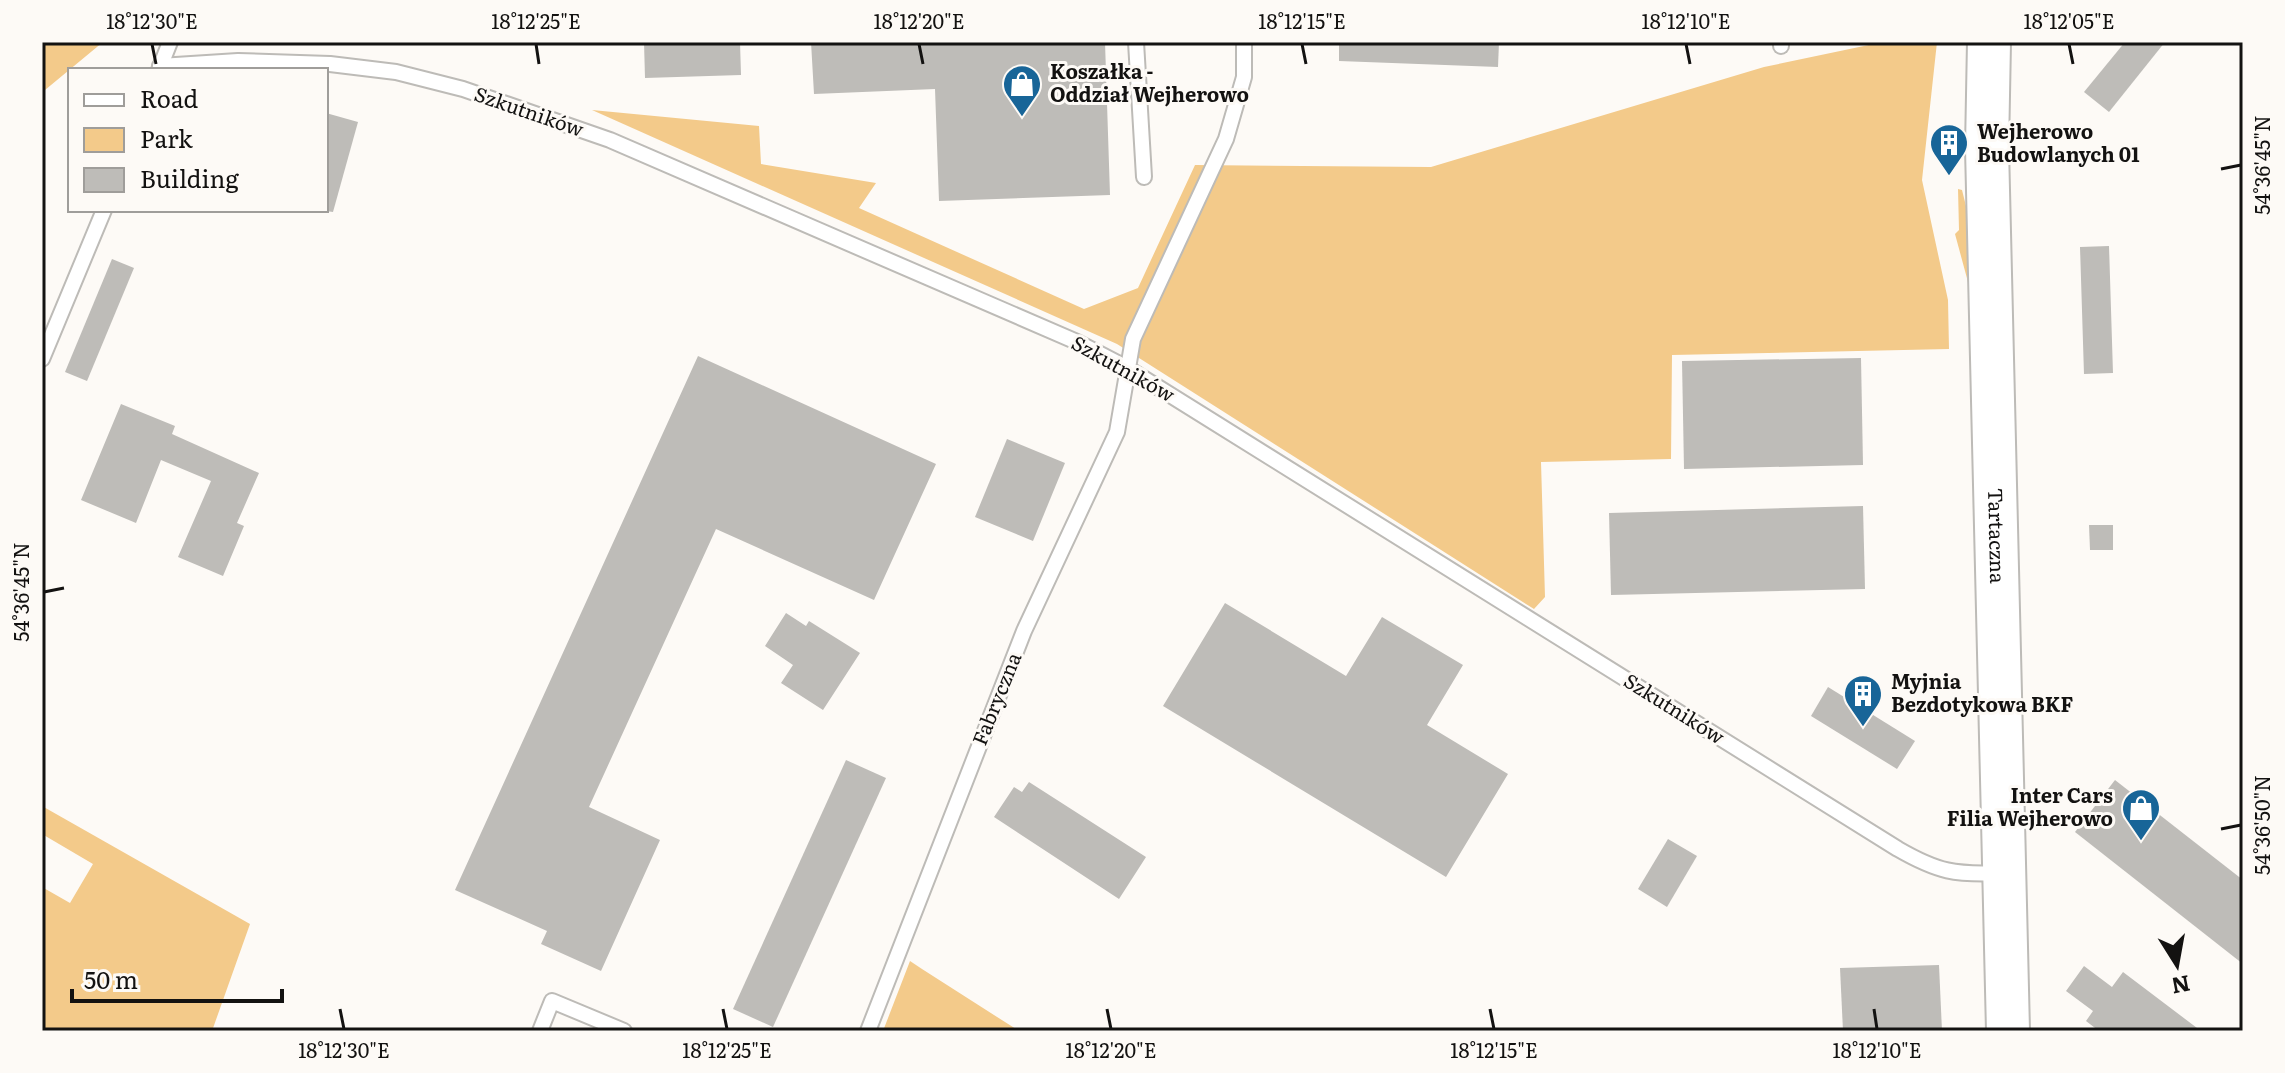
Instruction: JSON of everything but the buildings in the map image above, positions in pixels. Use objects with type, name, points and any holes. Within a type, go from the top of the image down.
[{"type":"street","name":"Tartaczna","points":[[1989,42],[1987,148],[2008,1031]]},
{"type":"lane","points":[[159,68],[170,42]]},
{"type":"lane","points":[[1136,42],[1144,177]]},
{"type":"lane","name":"Fabryczna","points":[[868,1031],[1024,631],[1117,432],[1133,339],[1226,139],[1244,77],[1244,42]]},
{"type":"lane","name":"Szkutników","points":[[159,68],[238,61],[330,64],[396,72],[463,89],[610,140],[1077,342],[1127,368],[1929,867],[1964,873],[2004,873]]},
{"type":"lane","points":[[42,359],[103,212]]},
{"type":"lane","points":[[540,1031],[552,1001],[624,1031]]},
{"type":"green space","points":[[42,42],[103,42],[45,90],[42,110]]},
{"type":"green space","points":[[1883,42],[1937,42],[1922,180],[1948,300],[1949,349],[1672,355],[1671,459],[1541,462],[1545,597],[1534,609],[1117,344],[592,110],[759,126],[761,164],[876,183],[859,208],[1084,309],[1138,288],[1195,165],[1431,167],[1764,67]]},
{"type":"green space","points":[[1958,189],[1962,190],[1972,230],[1971,280],[1968,282],[1955,234],[1959,230]]},
{"type":"green space","points":[[42,806],[250,924],[212,1031],[42,1031],[42,887],[70,903],[93,864],[42,834]]},
{"type":"green space","points":[[910,961],[922,969],[1019,1031],[883,1031]]},
{"type":"place","name":"Koszałka - Oddział Wejherowo","points":[[1022,118]]},
{"type":"place","name":"Wejherowo Budowlanych 01","points":[[1949,177]]},
{"type":"place","name":"Myjnia Bezdotykowa BKF","points":[[1863,728]]},
{"type":"place","name":"Inter Cars Filia Wejherowo","points":[[2141,842]]}]
